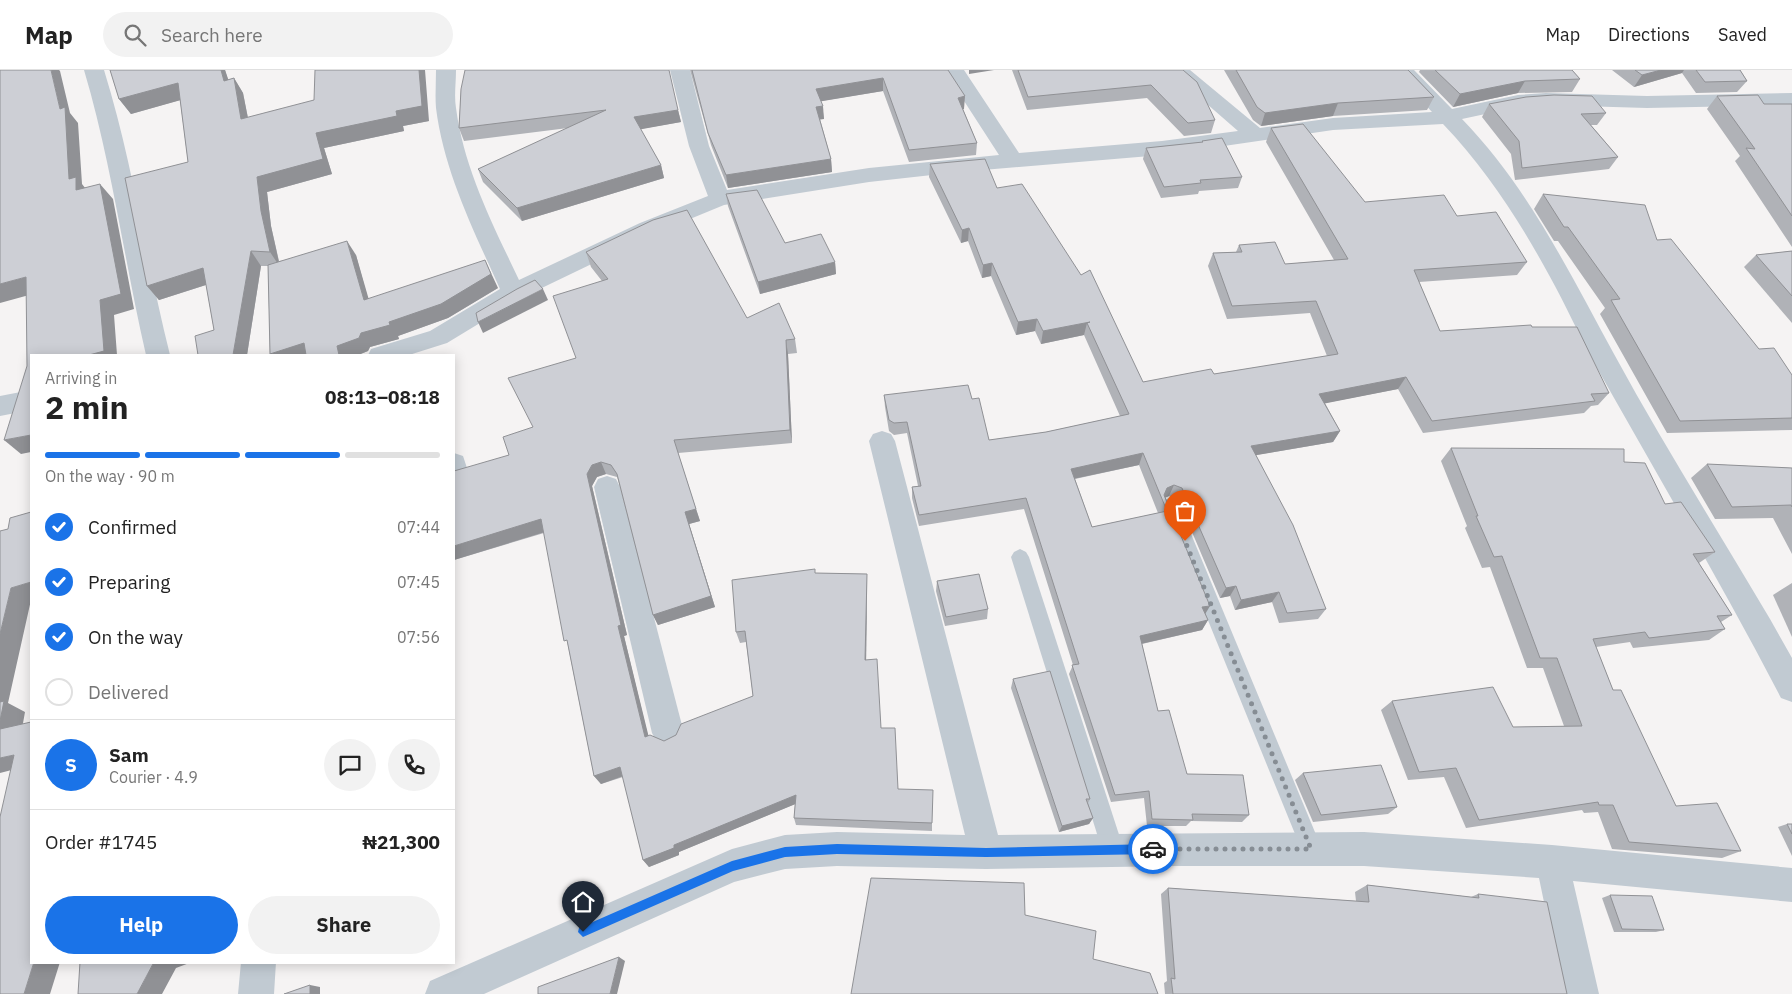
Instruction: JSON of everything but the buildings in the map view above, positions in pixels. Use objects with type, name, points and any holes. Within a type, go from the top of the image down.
[{"type":"street","points":[[94,70],[109,120],[134,240],[141,285],[158,354]]},
{"type":"street","points":[[446,70],[446,107],[454,145],[468,189],[513,292]]},
{"type":"street","points":[[680,70],[699,146],[720,199]]},
{"type":"street","points":[[954,70],[1012,159]]},
{"type":"street","points":[[1178,70],[1256,135]]},
{"type":"street","points":[[1403,70],[1477,147],[1517,202],[1560,274],[1605,360],[1760,628],[1792,688]]},
{"type":"street","points":[[387,354],[440,346],[513,292],[648,228],[720,199],[869,174],[1012,159],[1162,148],[1333,124],[1448,117],[1480,108],[1527,100],[1647,102],[1792,99]]},
{"type":"street","points":[[0,406],[30,400]]},
{"type":"street","points":[[882,441],[986,852]]},
{"type":"street","points":[[607,487],[668,733]]},
{"type":"street","points":[[443,994],[732,866],[785,852],[837,849],[986,852],[1364,849],[1552,862],[1792,885]]},
{"type":"street","points":[[1552,862],[1581,994]]},
{"type":"street","points":[[256,994],[259,964]]},
{"type":"lane","points":[[1170,505],[1311,849]]},
{"type":"lane","points":[[1020,557],[1113,850]]},
{"type":"way so far","points":[[1153,849],[1311,849],[1185,541]]},
{"type":"route","points":[[583,932],[732,866],[785,852],[837,849],[986,852],[1153,849]]}]
